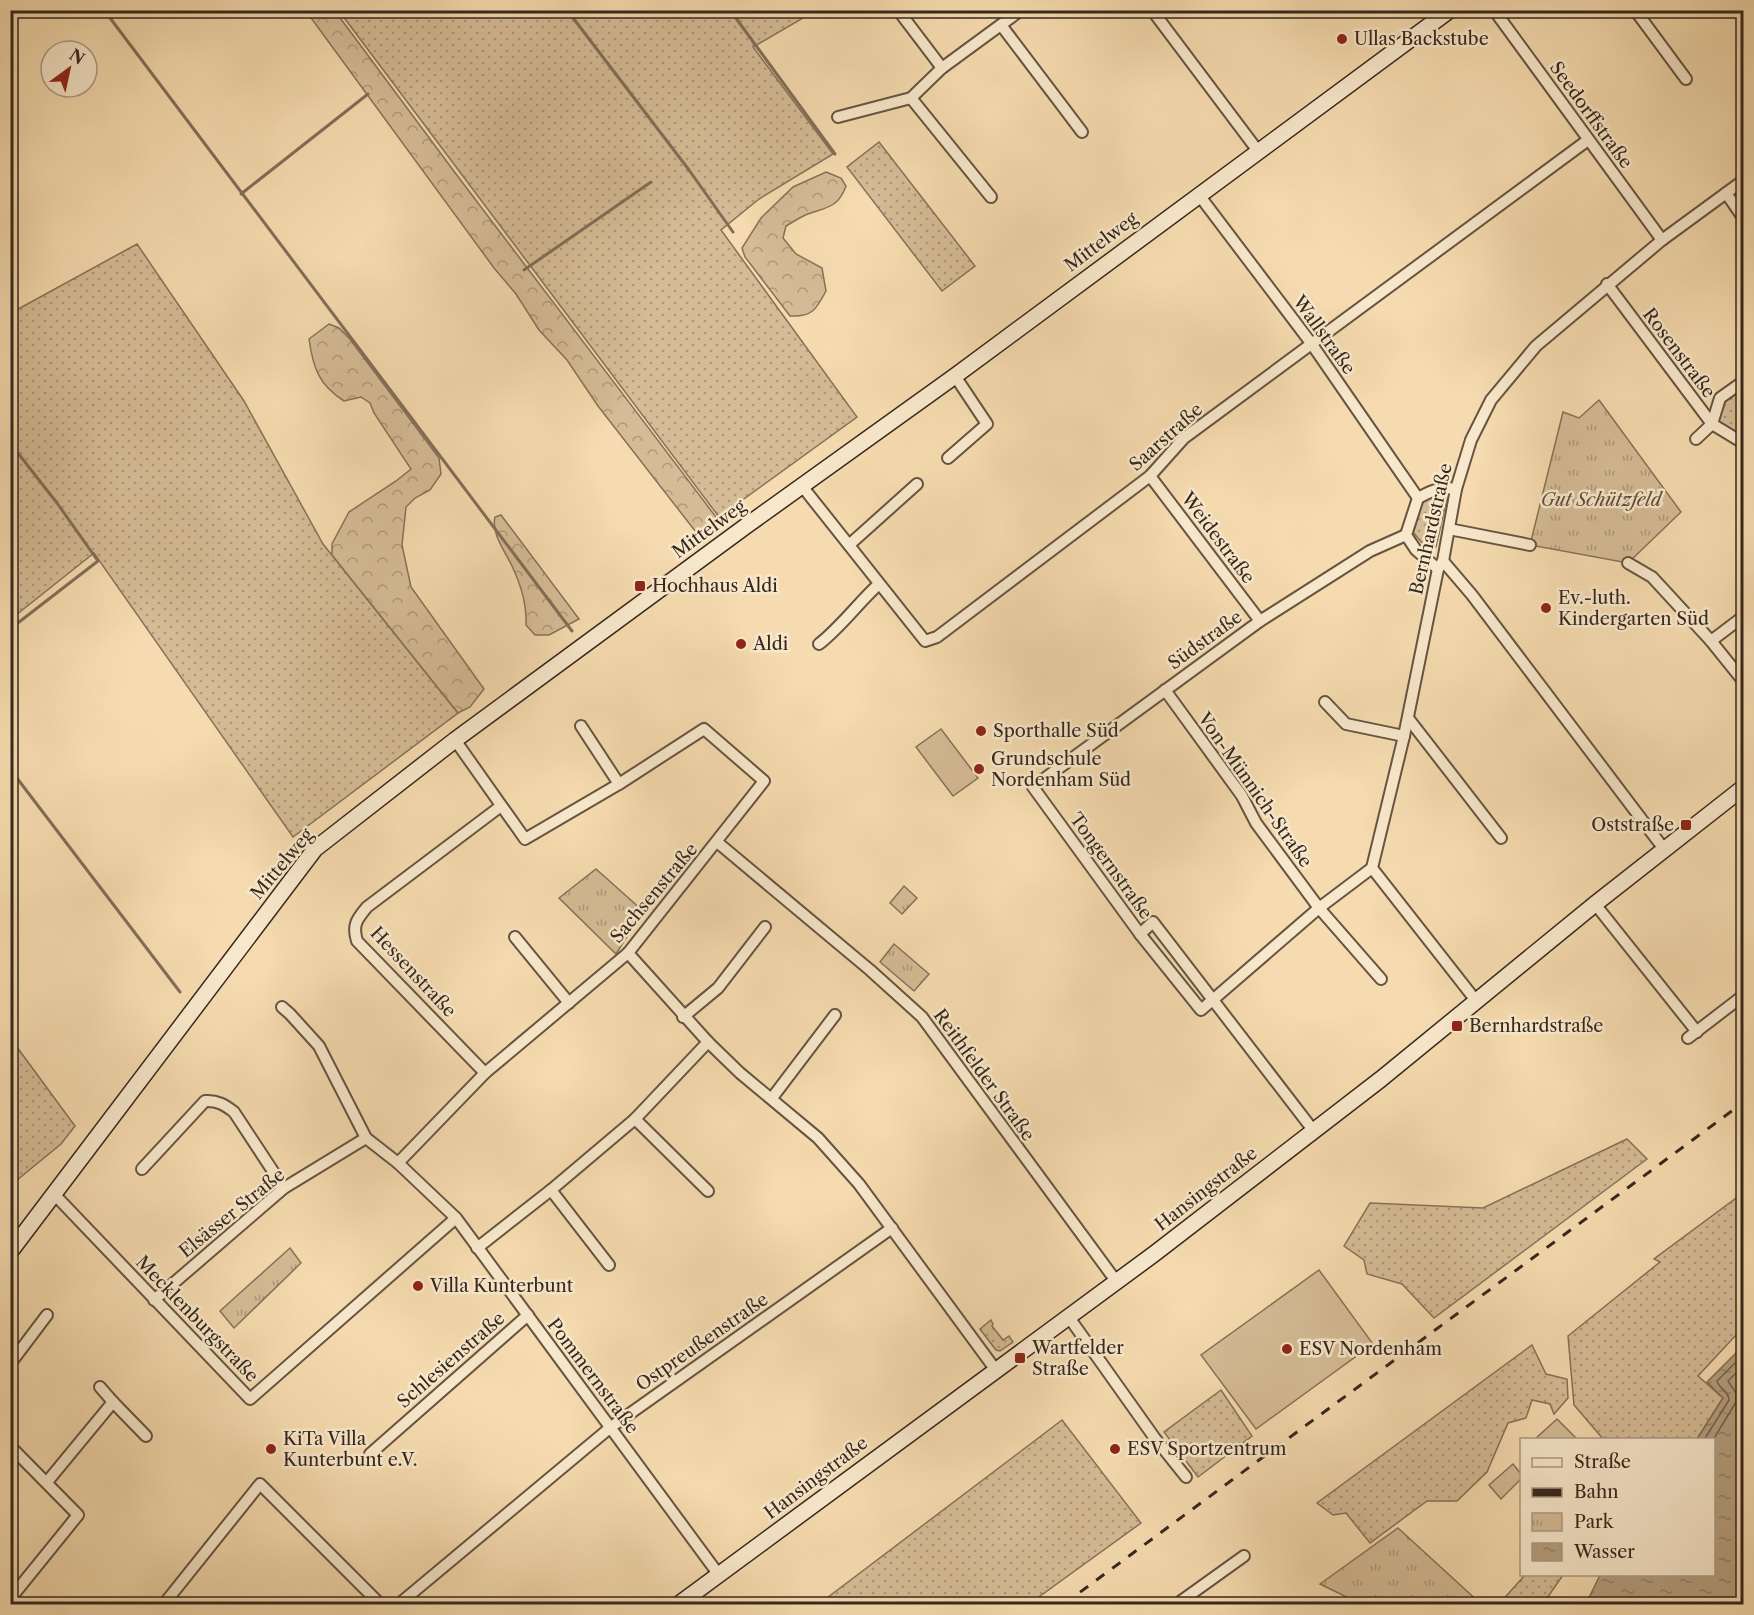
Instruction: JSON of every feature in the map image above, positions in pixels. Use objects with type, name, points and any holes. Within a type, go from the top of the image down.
[{"type":"street","points":[[898,10],[942,68]]},
{"type":"street","points":[[838,117],[911,98],[942,68],[1021,10]]},
{"type":"street","name":"Mittelweg","points":[[10,1252],[315,849],[455,740],[955,376],[1450,10]]},
{"type":"street","name":"Seedorffstraße","points":[[1494,10],[1662,240]]},
{"type":"street","points":[[1635,10],[1686,79]]},
{"type":"street","points":[[1152,11],[1258,151]]},
{"type":"street","points":[[1001,26],[1082,132]]},
{"type":"street","points":[[911,98],[991,197]]},
{"type":"street","name":"Saarstraße","points":[[802,486],[925,641],[937,637],[1150,476],[1184,438],[1588,140]]},
{"type":"street","name":"Bernhardstraße","points":[[1371,868],[1404,736],[1456,489],[1471,440],[1491,400],[1536,346],[1607,284],[1743,180]]},
{"type":"street","points":[[1726,193],[1743,219]]},
{"type":"street","name":"Wallstraße","points":[[1199,195],[1311,343],[1418,498]]},
{"type":"street","name":"Rosenstraße","points":[[1607,284],[1712,424],[1696,439]]},
{"type":"street","points":[[948,458],[987,424],[955,376]]},
{"type":"street","points":[[1743,381],[1720,398],[1712,424],[1740,441],[1743,438]]},
{"type":"street","name":"Weidestraße","points":[[1150,476],[1260,621]]},
{"type":"street","points":[[849,545],[917,484]]},
{"type":"street","points":[[1456,489],[1445,486],[1418,498],[1406,535],[1416,550],[1440,565],[1479,604],[1664,849]]},
{"type":"street","points":[[1449,529],[1530,545]]},
{"type":"street","name":"Südstraße","points":[[1033,787],[1260,621],[1370,552],[1406,535]]},
{"type":"street","points":[[1628,563],[1653,577],[1711,641],[1743,682]]},
{"type":"street","points":[[819,644],[836,631],[855,606],[879,584]]},
{"type":"street","points":[[1711,641],[1743,616]]},
{"type":"street","name":"Von-Münnich-Straße","points":[[1165,690],[1242,796],[1256,823],[1319,908],[1381,979]]},
{"type":"street","points":[[1325,702],[1346,724],[1404,736]]},
{"type":"street","points":[[1408,718],[1501,838]]},
{"type":"street","points":[[581,726],[620,784]]},
{"type":"street","name":"Sachsenstraße","points":[[398,1163],[485,1072],[628,953],[764,781],[704,729],[620,784],[525,839],[455,740]]},
{"type":"street","name":"Hansingstraße","points":[[679,1605],[1116,1281],[1382,1079],[1743,786]]},
{"type":"street","name":"Tongernstraße","points":[[1033,787],[1140,934],[1201,1010],[1213,999]]},
{"type":"street","name":"Hessenstraße","points":[[485,1072],[357,941],[354,930],[358,917],[367,907],[501,806]]},
{"type":"street","name":"Reithfelder Straße","points":[[717,842],[870,970],[922,1017],[1116,1281]]},
{"type":"street","points":[[1213,999],[1319,908],[1371,868],[1477,1002]]},
{"type":"street","points":[[1595,904],[1693,1035],[1743,995]]},
{"type":"street","name":"Tongernstraße","points":[[1140,934],[1153,922],[1313,1130]]},
{"type":"street","points":[[683,1017],[718,988],[765,927]]},
{"type":"street","points":[[515,937],[569,1003]]},
{"type":"street","points":[[628,953],[683,1017],[740,1073],[818,1138],[859,1184],[995,1369]]},
{"type":"street","name":"Pommernstraße","points":[[282,1007],[318,1046],[366,1138],[398,1163],[456,1218],[719,1575]]},
{"type":"street","points":[[772,1098],[835,1015]]},
{"type":"street","points":[[477,1248],[551,1190],[635,1119],[708,1042]]},
{"type":"street","points":[[142,1169],[205,1101],[212,1100],[224,1104],[234,1112],[284,1188]]},
{"type":"street","points":[[635,1119],[708,1191]]},
{"type":"street","name":"Elsässer Straße","points":[[154,1300],[284,1188],[366,1138]]},
{"type":"street","points":[[551,1190],[609,1265]]},
{"type":"street","name":"Mecklenburgstraße","points":[[54,1194],[250,1399],[456,1218]]},
{"type":"street","name":"Ostpreußenstraße","points":[[399,1605],[611,1427],[892,1228]]},
{"type":"street","points":[[10,1364],[47,1315]]},
{"type":"street","name":"Schlesienstraße","points":[[370,1454],[528,1315]]},
{"type":"street","points":[[1068,1316],[1154,1437],[1186,1477]]},
{"type":"street","points":[[100,1387],[146,1436]]},
{"type":"street","points":[[46,1482],[113,1402]]},
{"type":"street","points":[[10,1446],[78,1515],[10,1599]]},
{"type":"street","points":[[164,1605],[260,1484],[380,1605]]},
{"type":"street","points":[[1177,1605],[1244,1556]]},
{"type":"green space","points":[[306,11],[335,11],[719,521],[699,536],[598,406],[567,360],[539,330],[516,294],[494,268]]},
{"type":"green space","points":[[339,11],[815,11],[753,47],[833,154],[759,199],[721,230],[857,417],[719,517]]},
{"type":"green space","points":[[879,142],[975,266],[942,291],[847,167]]},
{"type":"green space","points":[[826,172],[841,178],[846,186],[843,193],[831,206],[805,215],[786,226],[783,238],[796,254],[822,268],[826,291],[819,303],[808,314],[790,316],[745,257],[742,248],[761,218],[793,187]]},
{"type":"green space","points":[[137,244],[244,401],[323,544],[458,713],[293,837],[94,553],[11,619],[11,313]]},
{"type":"green space","points":[[329,324],[339,328],[349,338],[439,458],[441,474],[430,490],[415,498],[406,507],[402,545],[411,587],[484,689],[470,707],[458,713],[332,555],[332,544],[349,512],[411,469],[374,413],[370,403],[361,397],[344,401],[329,389],[319,375],[309,339]]},
{"type":"green space","points":[[1743,383],[1743,431],[1740,432],[1726,429],[1716,419],[1722,398]]},
{"type":"green space","name":"Gut Schützfeld","points":[[1599,400],[1681,512],[1628,563],[1530,545],[1563,412],[1579,418]]},
{"type":"green space","points":[[1441,494],[1447,498],[1436,547],[1423,544],[1413,532],[1424,499]]},
{"type":"green space","points":[[501,515],[579,619],[549,635],[535,635],[526,625],[526,610],[521,587],[495,530],[495,517]]},
{"type":"green space","points":[[941,729],[978,778],[953,796],[916,747]]},
{"type":"green space","points":[[596,869],[643,911],[616,954],[559,898]]},
{"type":"green space","points":[[904,886],[917,898],[902,914],[890,903]]},
{"type":"green space","points":[[894,944],[929,974],[914,991],[880,962]]},
{"type":"green space","points":[[11,1039],[75,1126],[61,1144],[11,1185]]},
{"type":"green space","points":[[1627,1139],[1647,1159],[1434,1318],[1402,1284],[1367,1274],[1364,1260],[1344,1246],[1370,1203],[1483,1208]]},
{"type":"green space","points":[[1743,1193],[1743,1341],[1736,1335],[1698,1376],[1723,1398],[1698,1438],[1602,1438],[1574,1405],[1568,1336],[1660,1262],[1654,1259]]},
{"type":"green space","points":[[290,1248],[301,1263],[234,1328],[220,1311]]},
{"type":"green space","name":"ESV Nordenham","points":[[1319,1270],[1373,1344],[1256,1429],[1201,1355]]},
{"type":"green space","points":[[991,1320],[992,1326],[1003,1340],[1009,1336],[1013,1342],[1000,1351],[996,1350],[980,1329]]},
{"type":"green space","points":[[1532,1345],[1546,1374],[1567,1379],[1568,1398],[1554,1414],[1550,1404],[1532,1400],[1526,1418],[1508,1423],[1487,1472],[1457,1501],[1427,1501],[1370,1543],[1346,1513],[1333,1515],[1317,1503]]},
{"type":"green space","points":[[1221,1390],[1252,1436],[1198,1477],[1164,1432]]},
{"type":"green space","points":[[1557,1419],[1576,1438],[1536,1438]]},
{"type":"green space","points":[[1062,1420],[1141,1523],[1029,1604],[819,1604]]},
{"type":"green space","points":[[1513,1464],[1520,1473],[1520,1480],[1501,1499],[1489,1485]]},
{"type":"green space","points":[[1398,1528],[1481,1604],[1355,1604],[1349,1598],[1320,1584]]},
{"type":"green space","points":[[1524,1576],[1562,1576],[1543,1604],[1499,1604]]},
{"type":"water","points":[[1743,1346],[1743,1604],[1586,1604],[1600,1576],[1715,1576],[1715,1438],[1698,1438],[1723,1398],[1707,1382]]},
{"type":"waterway","points":[[104,10],[572,631]]},
{"type":"waterway","points":[[567,10],[689,170],[733,232]]},
{"type":"waterway","points":[[730,10],[835,154]]},
{"type":"waterway","points":[[241,194],[368,94]]},
{"type":"waterway","points":[[524,270],[651,182]]},
{"type":"waterway","points":[[10,443],[57,503],[98,561],[10,629]]},
{"type":"waterway","points":[[10,769],[180,992]]},
{"type":"railway","points":[[1064,1604],[1744,1102]]},
{"type":"place","name":"Ullas Backstube","points":[[1342,39]]},
{"type":"place","name":"Hochhaus Aldi","points":[[640,586]]},
{"type":"place","name":"Ev.-luth. Kindergarten Süd","points":[[1546,608]]},
{"type":"place","name":"Aldi","points":[[741,644]]},
{"type":"place","name":"Sporthalle Süd","points":[[981,731]]},
{"type":"place","name":"Grundschule Nordenham Süd","points":[[979,769]]},
{"type":"place","name":"Oststraße","points":[[1686,825]]},
{"type":"place","name":"Bernhardstraße","points":[[1457,1026]]},
{"type":"place","name":"Villa Kunterbunt","points":[[418,1286]]},
{"type":"place","name":"ESV Nordenham","points":[[1287,1349]]},
{"type":"place","name":"Wartfelder Straße","points":[[1020,1358]]},
{"type":"place","name":"KiTa Villa Kunterbunt e.V.","points":[[271,1449]]},
{"type":"place","name":"ESV Sportzentrum","points":[[1115,1449]]}]
